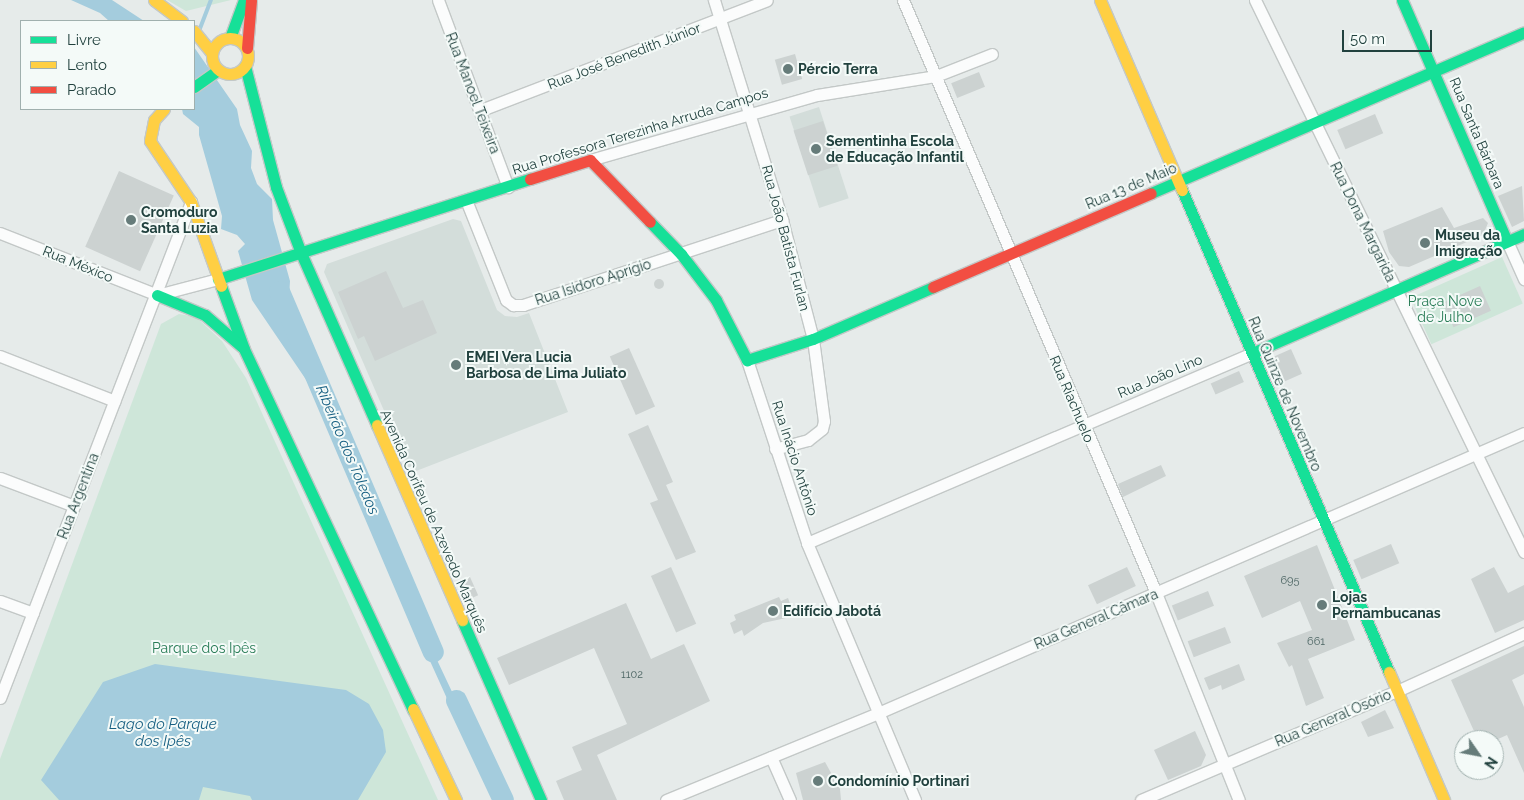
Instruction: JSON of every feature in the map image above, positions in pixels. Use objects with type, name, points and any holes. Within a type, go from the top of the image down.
[{"type":"main road","points":[[154,0],[180,20]]},
{"type":"main road","points":[[212,53],[226,39],[244,0]]},
{"type":"main road","points":[[195,86],[216,71],[235,74],[245,66],[251,0]]},
{"type":"main road","name":"Rua Quinze de Novembro","points":[[1100,0],[1323,523],[1444,800]]},
{"type":"main road","name":"Rua Santa Bárbara","points":[[1402,0],[1507,241]]},
{"type":"main road","name":"Rua 13 de Maio","points":[[747,360],[813,339],[1434,73],[1524,32]]},
{"type":"main road","points":[[198,35],[226,39],[247,48]]},
{"type":"main road","points":[[198,35],[212,53],[216,71]]},
{"type":"main road","name":"Avenida Corifeu de Azevedo Marquês","points":[[245,66],[276,187],[300,253],[541,800]]},
{"type":"main road","points":[[163,110],[154,120],[150,141],[191,202],[244,349],[456,800]]},
{"type":"main road","name":"Rua Professora Terezinha Arruda Campos","points":[[300,253],[590,160]]},
{"type":"main road","name":"Rua Inácio Antônio","points":[[590,160],[681,254],[716,300],[747,360]]},
{"type":"main road","name":"Rua João Lino","points":[[1252,353],[1395,288],[1524,234]]},
{"type":"main road","points":[[218,279],[300,253]]},
{"type":"main road","points":[[156,295],[205,316],[244,349]]},
{"type":"street","name":"Rua Manoel Teixeira","points":[[438,0],[481,110],[508,187]]},
{"type":"street","name":"Rua João Batista Furlan","points":[[714,0],[782,220],[813,339],[824,421],[822,429],[808,440],[776,450]]},
{"type":"street","name":"Rua José Benedith Júnior","points":[[481,110],[720,20],[767,0]]},
{"type":"street","name":"Rua Riachuelo","points":[[903,0],[1156,594],[1238,800]]},
{"type":"street","name":"Rua Dona Margarida","points":[[1255,0],[1524,552]]},
{"type":"street","name":"Rua Professora Terezinha Arruda Campos","points":[[590,160],[817,95],[936,76],[992,54]]},
{"type":"street","name":"Rua Isidoro Aprígio","points":[[466,200],[506,300],[513,305],[523,305],[782,220]]},
{"type":"street","name":"Rua Argentina","points":[[0,698],[191,202]]},
{"type":"street","name":"Rua México","points":[[0,232],[156,295]]},
{"type":"street","name":"Rua Santa Bárbara","points":[[1507,241],[1524,279]]},
{"type":"street","points":[[156,295],[218,279]]},
{"type":"street","name":"Rua João Lino","points":[[807,543],[1252,353]]},
{"type":"street","points":[[0,356],[115,401]]},
{"type":"street","name":"Rua Inácio Antônio","points":[[747,360],[807,543],[915,800]]},
{"type":"street","name":"Rua General Câmara","points":[[666,800],[878,713],[1323,523],[1524,433]]},
{"type":"street","points":[[0,478],[74,506]]},
{"type":"street","points":[[0,601],[33,613]]},
{"type":"street","name":"Rua General Osório","points":[[1141,800],[1397,691],[1524,632]]},
{"type":"street","points":[[771,757],[790,800]]},
{"type":"shaded area","name":"Sementinha Escola de Educação Infantil","points":[[819,107],[849,198],[819,208],[790,117]]},
{"type":"shaded area","name":"EMEI Vera Lucia Barbosa de Lima Juliato","points":[[453,219],[461,221],[497,310],[505,316],[517,317],[529,313],[568,412],[411,473],[324,272],[327,264]]},
{"type":"green space","points":[[167,0],[231,0],[186,11]]},
{"type":"green space","name":"Praça Nove de Julho","points":[[1502,257],[1523,304],[1431,344],[1411,298]]},
{"type":"green space","name":"Parque dos Ipês","points":[[179,314],[196,317],[222,341],[246,378],[438,800],[0,800],[0,759],[161,324]]},
{"type":"water","points":[[71,0],[112,0],[142,20],[108,20],[100,13]]},
{"type":"water","points":[[195,48],[237,109],[240,125],[252,151],[251,168],[257,184],[272,199],[273,220],[290,281],[288,316],[354,463],[421,626],[503,800],[493,800],[396,586],[309,384],[252,300],[238,251],[245,244],[237,235],[221,229],[222,216],[199,135],[199,127],[183,114],[182,110],[195,110]]},
{"type":"water","name":"Lago do Parque dos Ipês","points":[[155,664],[346,690],[369,704],[383,730],[386,752],[358,800],[252,800],[250,796],[203,787],[199,800],[59,800],[41,780],[103,682]]},
{"type":"building","name":"Pércio Terra","points":[[795,54],[802,79],[782,85],[775,60]]},
{"type":"building","points":[[979,72],[985,87],[957,98],[951,83]]},
{"type":"building","points":[[1375,114],[1383,133],[1345,149],[1337,130]]},
{"type":"building","points":[[823,121],[838,166],[808,175],[794,131]]},
{"type":"building","name":"Cromoduro Santa Luzia","points":[[119,171],[174,195],[140,271],[85,247]]},
{"type":"building","points":[[1522,186],[1524,221],[1512,227],[1498,196]]},
{"type":"building","name":"Museu da Imigração","points":[[1442,207],[1454,228],[1483,218],[1488,223],[1483,235],[1409,267],[1399,266],[1389,252],[1383,231]]},
{"type":"building","points":[[386,271],[403,308],[423,300],[437,333],[375,361],[364,336],[358,339],[338,292]]},
{"type":"building","points":[[657,279],[661,279],[664,284],[663,288],[657,289],[654,286],[654,282]]},
{"type":"building","points":[[1480,286],[1491,311],[1454,327],[1443,303]]},
{"type":"building","points":[[629,348],[655,406],[636,415],[610,357]]},
{"type":"building","points":[[1291,349],[1302,374],[1283,382],[1272,358]]},
{"type":"building","points":[[1239,371],[1244,382],[1216,395],[1211,384]]},
{"type":"building","points":[[648,425],[673,482],[666,485],[696,552],[676,560],[650,503],[658,500],[628,434]]},
{"type":"building","points":[[1161,465],[1166,476],[1123,497],[1118,484]]},
{"type":"building","points":[[1391,544],[1399,563],[1361,579],[1353,560]]},
{"type":"building","points":[[1317,545],[1355,640],[1308,659],[1324,698],[1306,706],[1292,665],[1289,667],[1277,643],[1312,630],[1300,601],[1262,618],[1244,576]]},
{"type":"building","points":[[671,567],[696,624],[676,633],[651,576]]},
{"type":"building","points":[[1127,567],[1136,586],[1097,604],[1088,585]]},
{"type":"building","points":[[1494,567],[1508,593],[1524,585],[1524,620],[1495,633],[1471,579]]},
{"type":"building","points":[[470,577],[478,595],[465,601],[457,583]]},
{"type":"building","points":[[1208,591],[1214,606],[1178,620],[1172,606]]},
{"type":"building","points":[[779,597],[781,601],[788,598],[792,609],[784,612],[786,618],[763,623],[744,636],[742,630],[734,634],[730,623],[736,620],[734,615]]},
{"type":"building","points":[[626,603],[651,659],[684,644],[710,701],[597,755],[617,800],[564,800],[556,781],[582,770],[572,747],[627,724],[594,648],[509,685],[497,658]]},
{"type":"building","points":[[1225,627],[1231,643],[1194,657],[1188,641]]},
{"type":"building","points":[[1524,646],[1524,674],[1512,680],[1524,707],[1524,773],[1507,735],[1504,736],[1504,730],[1474,730],[1451,680]]},
{"type":"building","points":[[1239,664],[1245,680],[1222,690],[1221,685],[1209,690],[1204,678]]},
{"type":"building","points":[[1385,710],[1394,728],[1368,737],[1361,722]]},
{"type":"building","points":[[1195,731],[1206,755],[1201,766],[1168,780],[1154,750]]},
{"type":"building","name":"Condomínio Portinari","points":[[825,762],[840,789],[841,800],[803,800],[796,773]]},
{"type":"waterway","points":[[199,31],[211,0]]},
{"type":"waterway","name":"Ribeirão dos Toledos","points":[[279,291],[433,652]]},
{"type":"waterway","name":"Ribeirão dos Toledos","points":[[456,700],[503,800]]},
{"type":"traffic: fast","points":[[230,38],[244,0]]},
{"type":"traffic: fast","points":[[1402,0],[1507,241]]},
{"type":"traffic: fast","points":[[1151,193],[1524,32]]},
{"type":"traffic: fast","points":[[245,66],[276,187],[301,253],[377,425]]},
{"type":"traffic: fast","points":[[195,86],[218,70]]},
{"type":"traffic: fast","points":[[218,279],[530,179]]},
{"type":"traffic: fast","points":[[1182,190],[1389,672]]},
{"type":"traffic: fast","points":[[650,222],[681,254],[716,300],[747,360],[813,339],[933,287]]},
{"type":"traffic: fast","points":[[1252,353],[1524,234]]},
{"type":"traffic: fast","points":[[221,286],[244,349],[413,709]]},
{"type":"traffic: fast","points":[[157,295],[205,315],[241,346]]},
{"type":"traffic: fast","points":[[462,620],[541,800]]},
{"type":"traffic: slow","points":[[154,0],[181,20]]},
{"type":"traffic: slow","points":[[1100,0],[1182,190]]},
{"type":"traffic: slow","points":[[195,32],[212,53]]},
{"type":"traffic: slow","points":[[230,38],[237,39],[243,43],[247,49],[248,56],[247,63],[243,69],[237,73],[230,74],[223,73],[217,69],[213,63],[212,56],[213,49],[217,43],[223,39],[230,38]]},
{"type":"traffic: slow","points":[[163,110],[154,120],[150,141],[191,202],[221,286]]},
{"type":"traffic: slow","points":[[377,425],[462,620]]},
{"type":"traffic: slow","points":[[1389,672],[1444,800]]},
{"type":"traffic: slow","points":[[413,709],[456,800]]},
{"type":"traffic: jam","points":[[247,48],[251,0]]},
{"type":"traffic: jam","points":[[530,179],[590,160],[650,222]]},
{"type":"traffic: jam","points":[[933,287],[1151,193]]},
{"type":"place","name":"Pércio Terra","points":[[788,69]]},
{"type":"place","name":"Sementinha Escola de Educação Infantil","points":[[816,149]]},
{"type":"place","name":"Cromoduro Santa Luzia","points":[[131,220]]},
{"type":"place","name":"Museu da Imigração","points":[[1425,243]]},
{"type":"place","name":"EMEI Vera Lucia Barbosa de Lima Juliato","points":[[456,365]]},
{"type":"place","name":"Lojas Pernambucanas","points":[[1322,605]]},
{"type":"place","name":"Edifício Jabotá","points":[[773,611]]},
{"type":"place","name":"Condomínio Portinari","points":[[818,781]]}]
